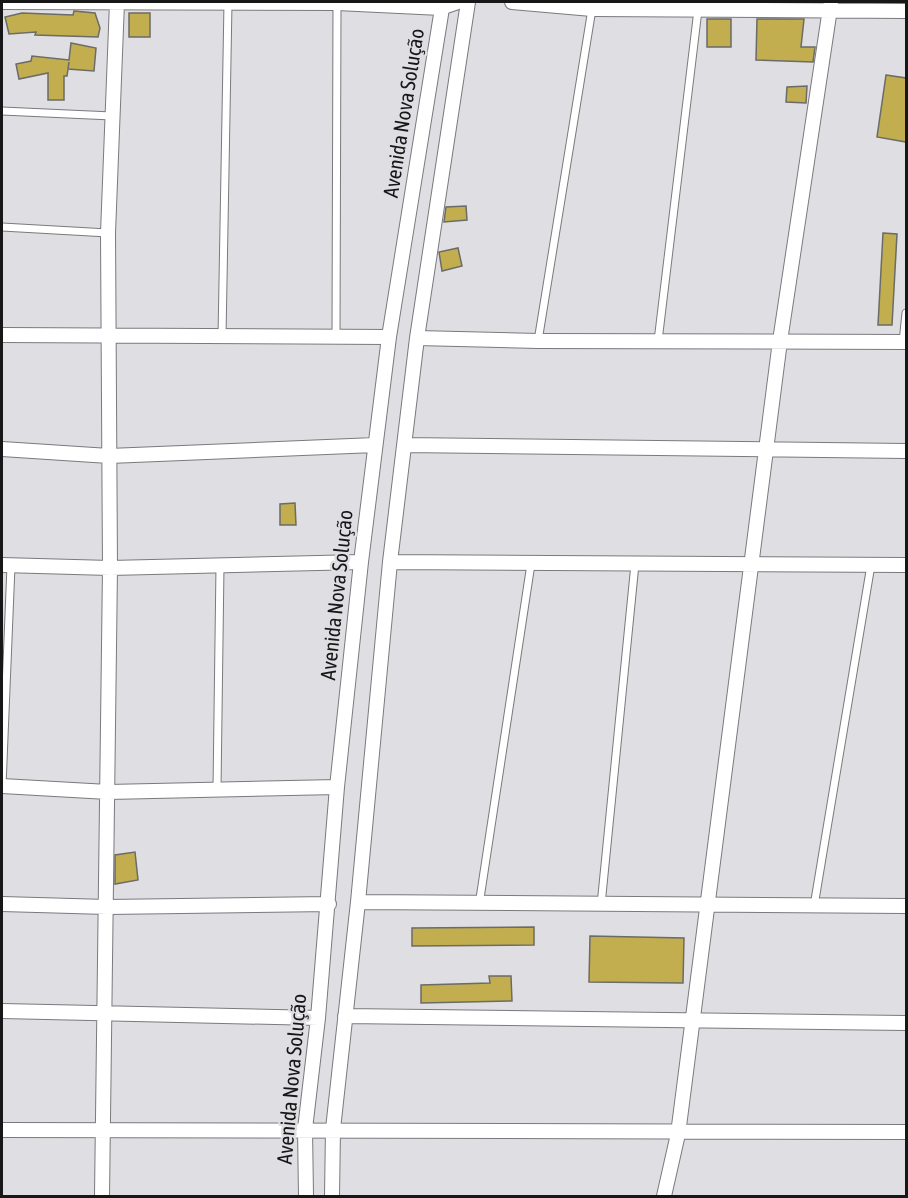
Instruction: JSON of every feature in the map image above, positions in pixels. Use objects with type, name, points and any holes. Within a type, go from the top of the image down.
[{"type":"street","points":[[2,2],[442,5],[458,2]]},
{"type":"street","points":[[102,1197],[110,568],[108,233],[117,2]]},
{"type":"street","points":[[332,1197],[333,1129],[358,902],[390,562],[417,338],[468,2]]},
{"type":"street","points":[[512,2],[592,9],[698,10],[830,6],[906,11]]},
{"type":"street","name":"Avenida Nova Solução","points":[[306,1197],[305,1129],[318,1018],[337,787],[375,445],[389,337],[442,5]]},
{"type":"street","points":[[664,1197],[678,1134],[780,341],[830,6]]},
{"type":"street","points":[[2,334],[336,339],[389,337]]},
{"type":"street","points":[[417,338],[658,342],[904,342]]},
{"type":"street","points":[[2,449],[109,456],[375,445]]},
{"type":"street","points":[[404,445],[906,451]]},
{"type":"street","points":[[6,566],[110,568],[362,562]]},
{"type":"street","points":[[390,562],[906,565]]},
{"type":"street","points":[[2,786],[108,792],[337,787]]},
{"type":"street","points":[[358,902],[480,905],[906,906]]},
{"type":"street","points":[[2,904],[106,907],[328,904]]},
{"type":"street","points":[[2,1011],[318,1018]]},
{"type":"street","points":[[345,1016],[906,1023]]},
{"type":"street","points":[[2,1130],[333,1129],[678,1134],[906,1132]]},
{"type":"lane","points":[[222,338],[228,3]]},
{"type":"lane","points":[[336,339],[337,3]]},
{"type":"lane","points":[[537,341],[592,9]]},
{"type":"lane","points":[[658,342],[698,10]]},
{"type":"lane","points":[[2,111],[112,116]]},
{"type":"lane","points":[[2,227],[108,233]]},
{"type":"lane","points":[[904,342],[906,313]]},
{"type":"lane","points":[[480,905],[531,564]]},
{"type":"lane","points":[[601,905],[635,564]]},
{"type":"lane","points":[[814,906],[871,565]]},
{"type":"lane","points":[[2,786],[6,566]]},
{"type":"lane","points":[[217,789],[220,566]]},
{"type":"building","points":[[74,11],[95,13],[100,28],[98,37],[35,35],[36,32],[9,34],[5,17],[22,13],[73,15]]},
{"type":"building","points":[[129,13],[150,13],[150,37],[129,37]]},
{"type":"building","points":[[707,19],[731,19],[731,47],[707,47]]},
{"type":"building","points":[[757,19],[804,19],[801,47],[815,47],[813,62],[756,60]]},
{"type":"building","points":[[71,43],[96,48],[94,71],[68,69],[67,76],[64,76],[64,100],[48,100],[48,73],[19,79],[16,64],[31,61],[32,56],[69,60]]},
{"type":"building","points":[[886,75],[906,78],[906,142],[877,137]]},
{"type":"building","points":[[807,86],[806,103],[786,102],[787,87]]},
{"type":"building","points":[[466,206],[467,220],[444,222],[446,207]]},
{"type":"building","points":[[883,233],[897,234],[892,325],[878,325]]},
{"type":"building","points":[[458,248],[462,266],[442,271],[439,252]]},
{"type":"building","points":[[295,503],[296,525],[280,525],[280,504]]},
{"type":"building","points":[[135,852],[138,880],[115,884],[115,855]]},
{"type":"building","points":[[534,927],[534,945],[412,946],[412,928]]},
{"type":"building","points":[[590,936],[684,938],[683,983],[589,982]]},
{"type":"building","points":[[489,976],[511,976],[512,1001],[421,1003],[421,985],[490,983]]}]
